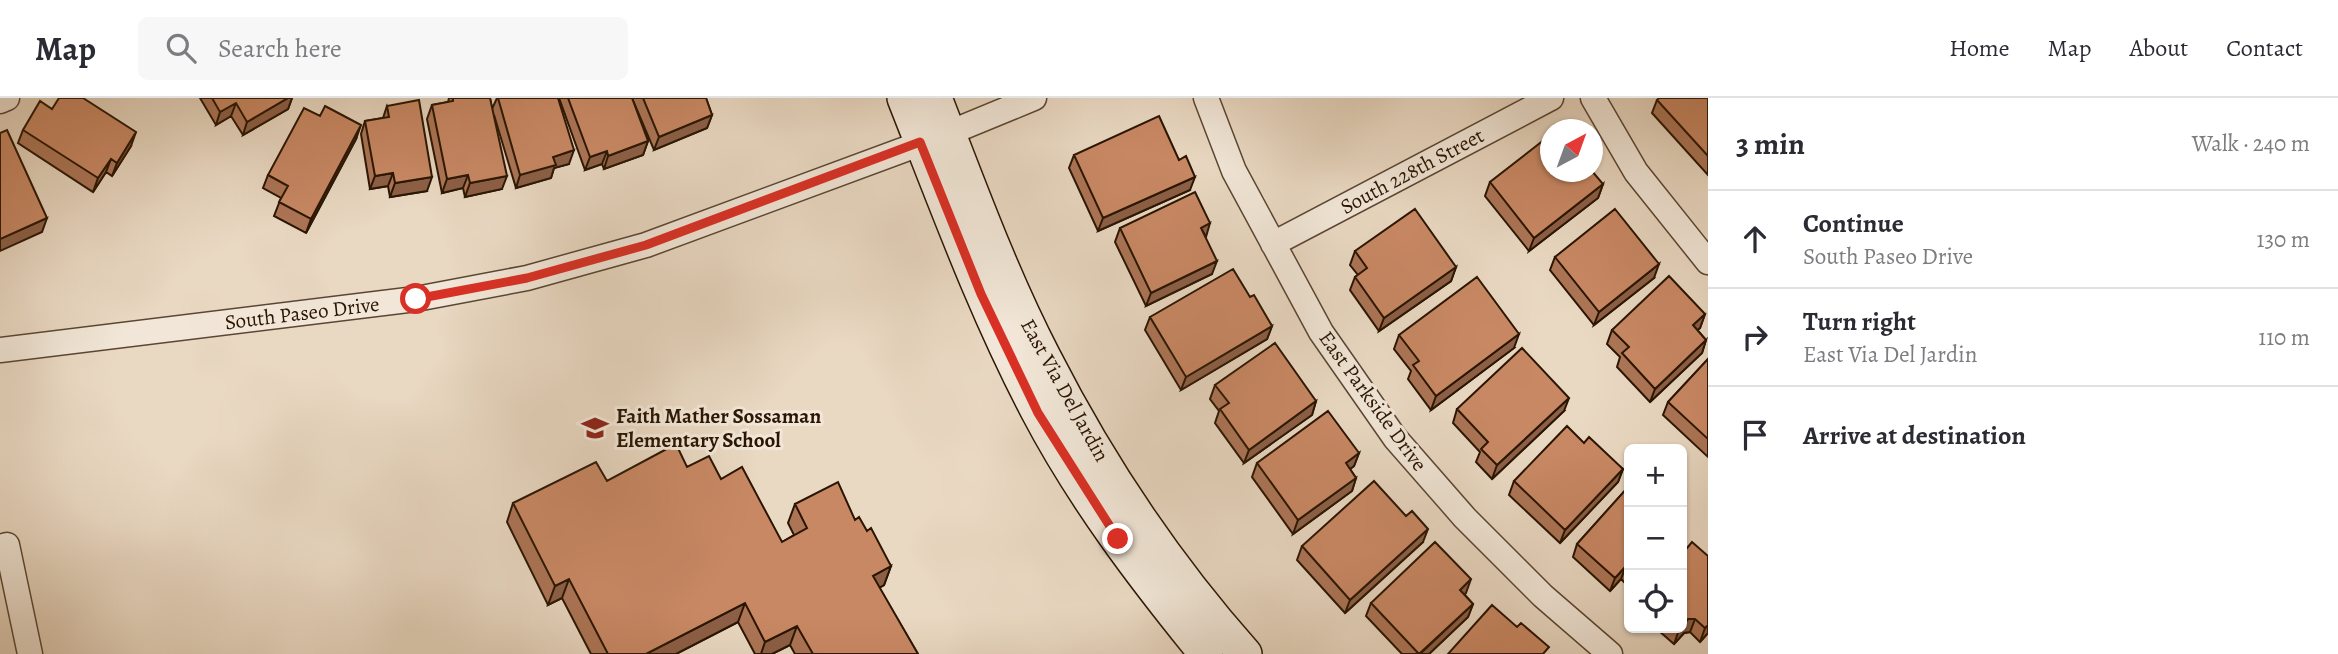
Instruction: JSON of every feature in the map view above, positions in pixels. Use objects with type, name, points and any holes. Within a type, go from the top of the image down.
[{"type":"street","points":[[0,101],[7,98]]},
{"type":"street","name":"East Via Del Jardin","points":[[904,98],[934,137],[1044,357],[1109,470],[1149,532],[1188,585],[1245,654]]},
{"type":"street","name":"East Via Del Jardin","points":[[935,98],[934,137],[981,294],[1038,413],[1110,528],[1151,586],[1206,654]]},
{"type":"street","name":"South Paseo Drive","points":[[0,350],[416,299],[527,278],[646,245],[1034,98]]},
{"type":"street","name":"East Parkside Drive","points":[[1206,98],[1234,171],[1321,332],[1395,438],[1465,518],[1543,596],[1609,654]]},
{"type":"street","name":"South 228th Street","points":[[1273,244],[1551,98]]},
{"type":"street","points":[[1592,98],[1636,172],[1708,262]]},
{"type":"street","points":[[3,546],[30,654]]},
{"type":"building","points":[[59,98],[83,98],[136,132],[117,163],[111,159],[98,178],[23,130],[40,101],[52,109]]},
{"type":"building","points":[[212,98],[288,98],[247,122],[236,103],[220,112]]},
{"type":"building","points":[[453,98],[490,98],[507,176],[470,183],[468,175],[447,179],[432,105],[453,101]]},
{"type":"building","points":[[498,98],[558,98],[574,150],[553,157],[556,165],[520,175]]},
{"type":"building","points":[[568,98],[632,98],[648,141],[608,156],[607,151],[590,157]]},
{"type":"building","points":[[643,98],[706,98],[712,115],[659,137]]},
{"type":"building","points":[[1708,98],[1708,156],[1657,100]]},
{"type":"building","points":[[419,100],[432,177],[395,183],[393,173],[375,176],[365,121],[389,117],[387,106]]},
{"type":"building","points":[[325,106],[361,125],[311,219],[279,202],[288,186],[268,175],[304,108],[320,116]]},
{"type":"building","points":[[1159,116],[1179,160],[1186,156],[1195,177],[1103,218],[1074,155]]},
{"type":"building","points":[[7,130],[47,218],[0,239],[0,133]]},
{"type":"building","points":[[1540,143],[1540,182],[1603,184],[1534,238],[1490,182]]},
{"type":"building","points":[[1195,192],[1210,223],[1201,228],[1217,261],[1151,293],[1120,228]]},
{"type":"building","points":[[1415,209],[1456,267],[1384,318],[1355,277],[1367,268],[1355,251]]},
{"type":"building","points":[[1615,209],[1659,264],[1599,312],[1555,257]]},
{"type":"building","points":[[1233,269],[1250,297],[1254,295],[1272,326],[1186,377],[1150,317]]},
{"type":"building","points":[[1669,276],[1705,314],[1693,325],[1706,340],[1655,389],[1622,353],[1629,347],[1612,330]]},
{"type":"building","points":[[1477,277],[1519,334],[1436,396],[1413,365],[1419,361],[1399,335]]},
{"type":"building","points":[[1275,343],[1316,401],[1249,450],[1220,409],[1229,403],[1215,385]]},
{"type":"building","points":[[1522,348],[1569,398],[1497,465],[1481,449],[1488,442],[1457,409]]},
{"type":"building","points":[[1708,359],[1708,439],[1668,402]]},
{"type":"building","points":[[1328,411],[1359,453],[1346,463],[1356,478],[1298,520],[1257,463]]},
{"type":"building","points":[[1567,426],[1584,443],[1589,437],[1623,469],[1565,530],[1514,481]]},
{"type":"building","points":[[676,444],[687,467],[709,456],[721,479],[742,467],[782,542],[807,528],[795,504],[838,482],[855,520],[859,517],[867,531],[871,528],[891,566],[873,576],[918,654],[813,654],[797,626],[765,642],[745,603],[646,654],[608,654],[569,579],[555,586],[513,503],[596,462],[607,481]]},
{"type":"building","points":[[1374,481],[1406,516],[1412,511],[1428,529],[1350,600],[1302,546]]},
{"type":"building","points":[[1624,492],[1624,568],[1615,578],[1577,544]]},
{"type":"building","points":[[1435,542],[1471,579],[1460,590],[1473,604],[1419,654],[1371,603]]},
{"type":"building","points":[[1692,542],[1708,556],[1708,625],[1705,628],[1695,619],[1687,620],[1687,548]]},
{"type":"building","points":[[1492,605],[1517,627],[1521,623],[1549,647],[1543,654],[1448,654]]},
{"type":"place","name":"Faith Mather Sossaman Elementary School","points":[[595,428]]},
{"type":"route","points":[[416,299],[527,278],[646,245],[920,142],[981,294],[1038,413],[1118,539]]}]
